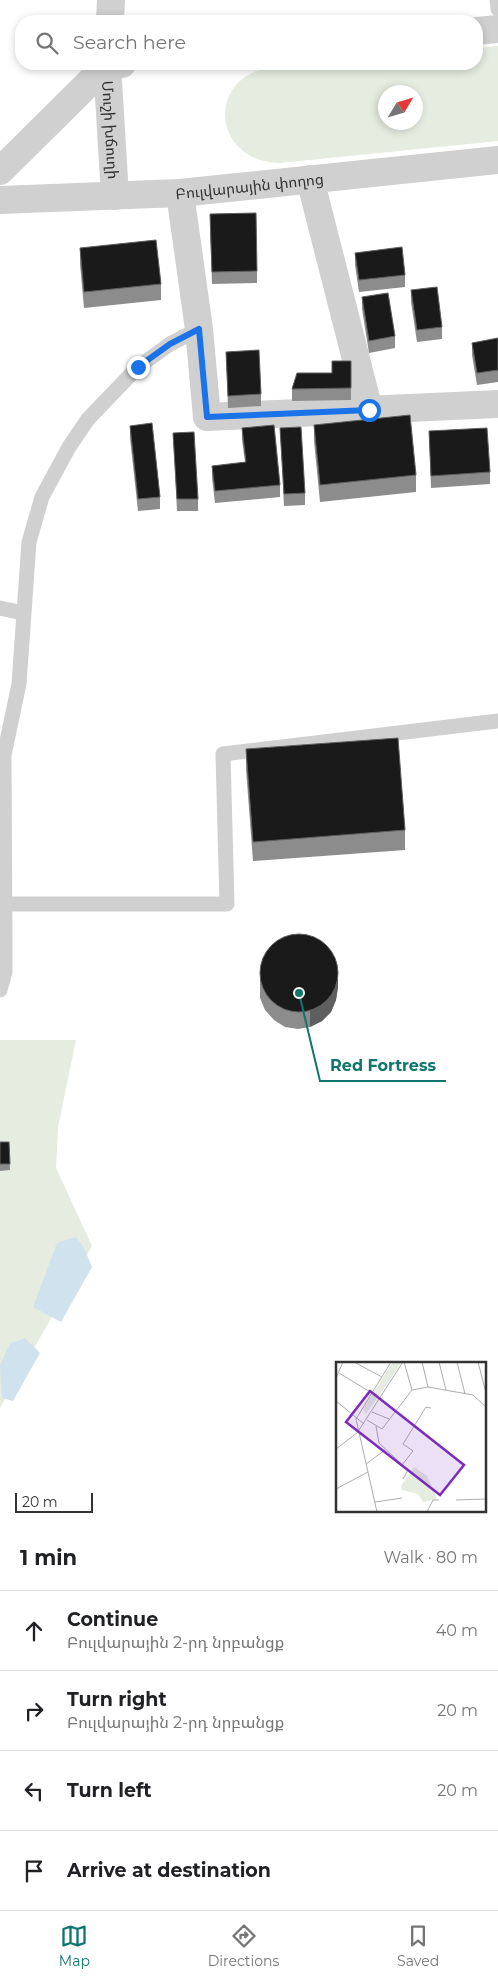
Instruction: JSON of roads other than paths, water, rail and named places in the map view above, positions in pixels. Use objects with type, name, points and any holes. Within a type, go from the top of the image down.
[{"type":"street","points":[[110,15],[111,0]]},
{"type":"street","points":[[483,30],[498,29]]},
{"type":"street","points":[[0,172],[106,70]]},
{"type":"street","name":"Մուշի խճուղի","points":[[112,70],[115,196]]},
{"type":"street","name":"Բուլվարային փողոց","points":[[0,200],[180,193],[498,160]]},
{"type":"street","points":[[310,179],[369,410]]},
{"type":"street","points":[[180,193],[199,329],[207,417],[498,404]]},
{"type":"lane","points":[[497,0],[498,10]]},
{"type":"lane","points":[[0,990],[5,972],[4,755],[19,684],[23,613],[32,533],[42,497],[69,447],[88,419],[138,367],[170,344],[199,329]]},
{"type":"lane","points":[[0,608],[23,613]]},
{"type":"lane","points":[[6,904],[227,904],[223,754],[498,721]]},
{"type":"water","points":[[76,1237],[84,1248],[92,1267],[61,1322],[33,1307],[57,1243]]},
{"type":"water","points":[[25,1338],[40,1353],[13,1401],[2,1398],[0,1365],[10,1344]]},
{"type":"place","name":"Red Fortress","points":[[299,993]]}]
